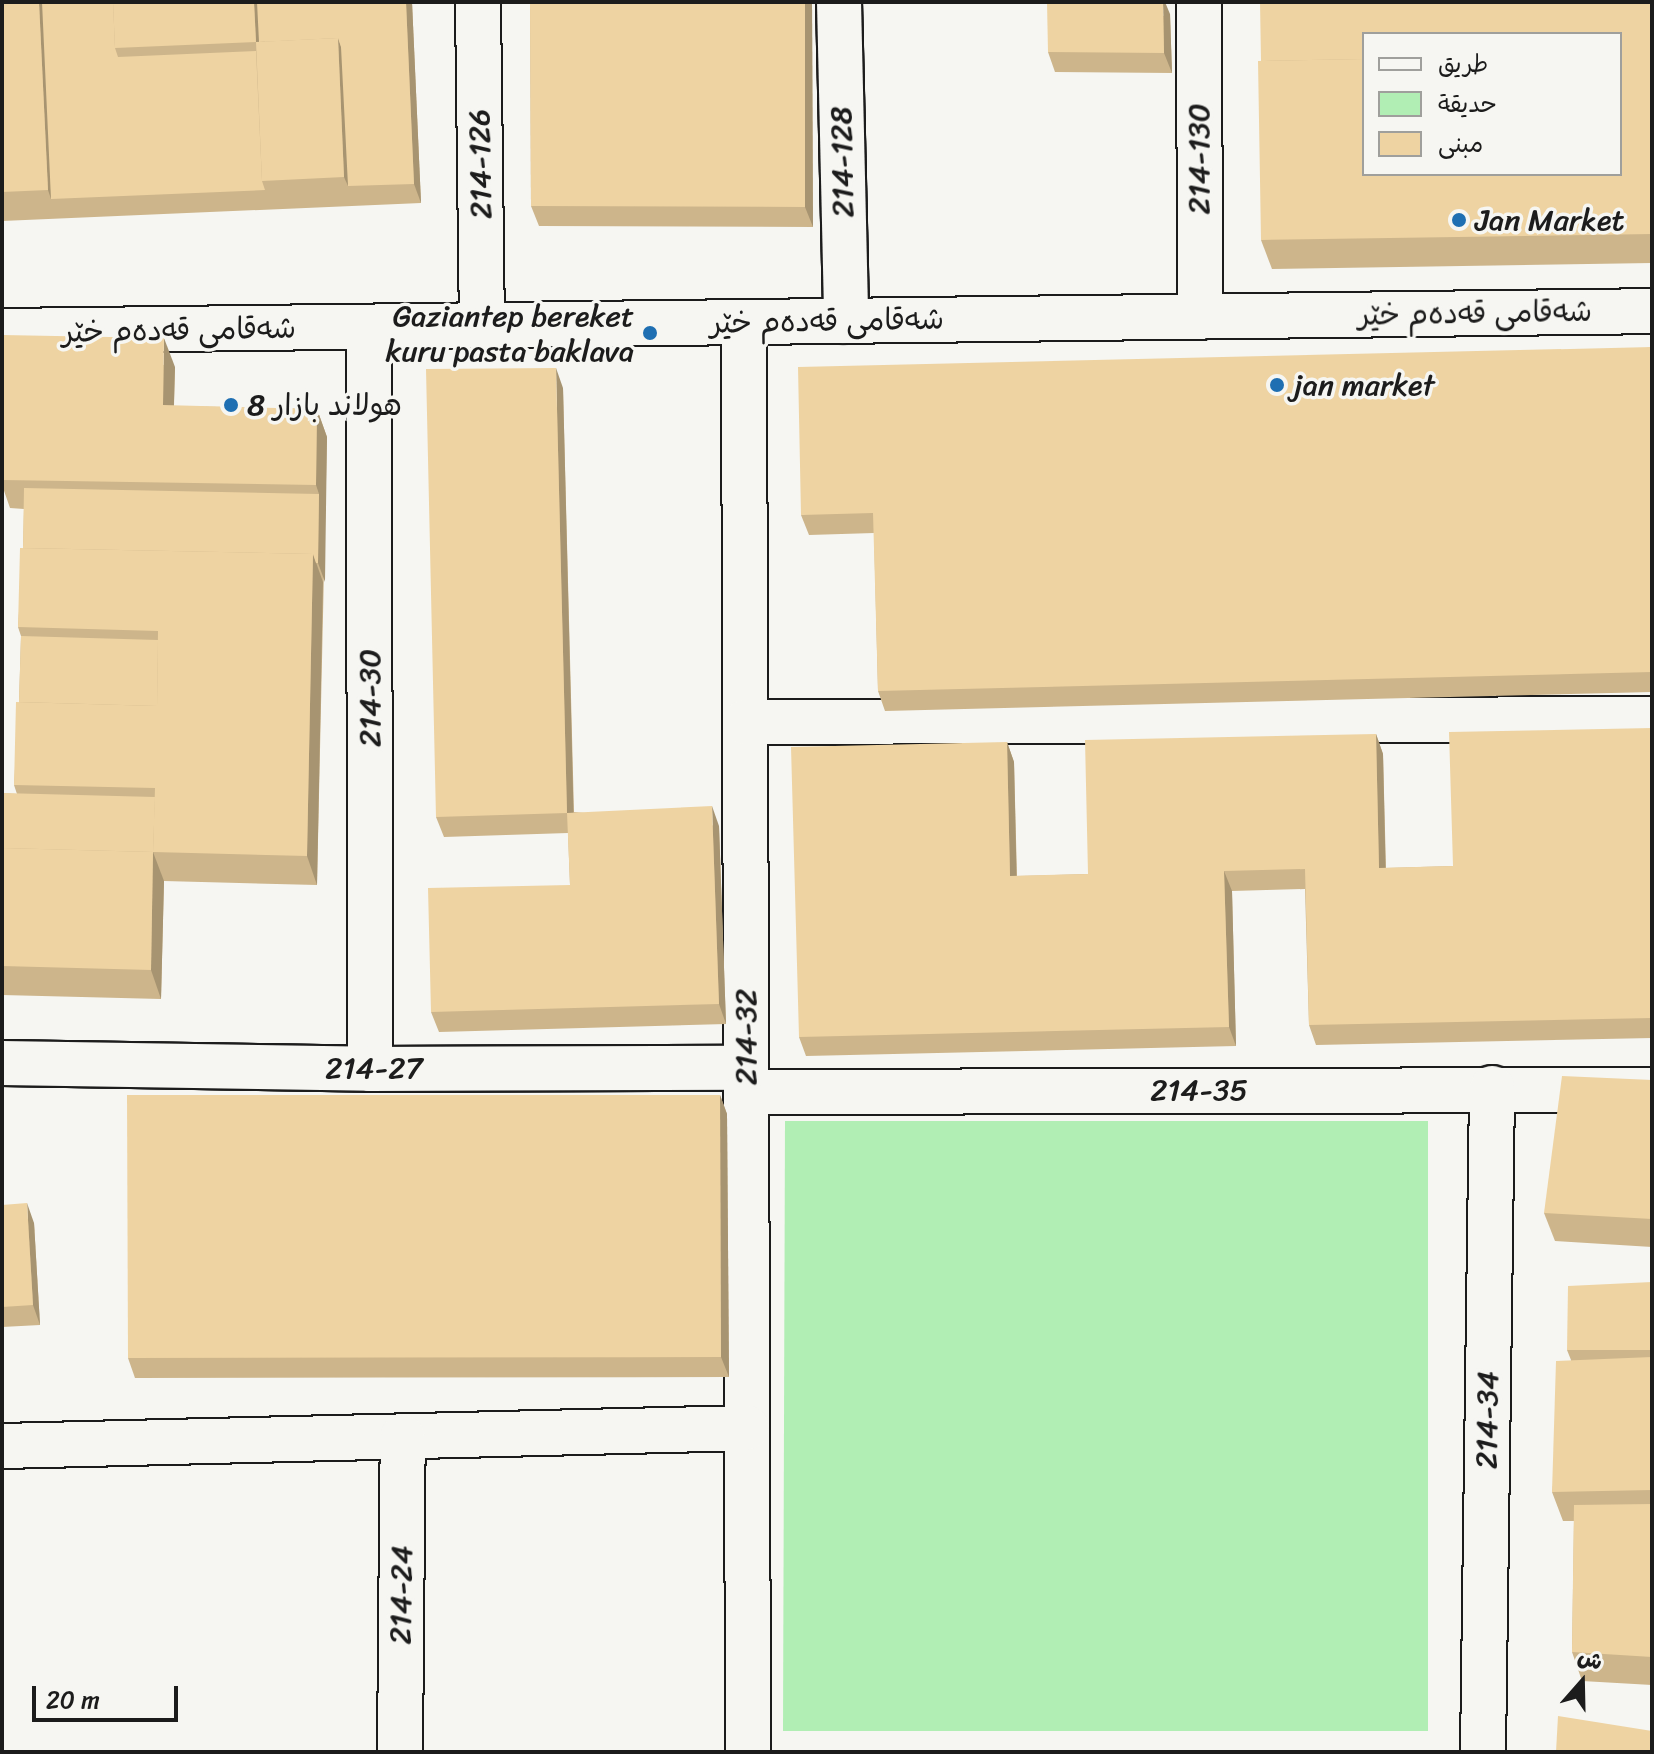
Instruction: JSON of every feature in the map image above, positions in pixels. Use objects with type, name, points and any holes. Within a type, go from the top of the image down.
[{"type":"street","name":"214-126","points":[[478,2],[482,325]]},
{"type":"street","name":"214-128","points":[[839,2],[846,321]]},
{"type":"street","name":"214-130","points":[[1199,2],[1200,317]]},
{"type":"street","name":"شەقامی قەدەم خێر","points":[[2,331],[1652,311]]},
{"type":"street","name":"214-32","points":[[744,323],[748,1752]]},
{"type":"street","name":"214-30","points":[[369,327],[370,1069]]},
{"type":"street","points":[[745,722],[1652,719]]},
{"type":"street","name":"214-27","points":[[2,1063],[370,1069],[746,1080]]},
{"type":"street","name":"214-35","points":[[746,1080],[1652,1090]]},
{"type":"street","name":"214-34","points":[[1483,1752],[1492,1088]]},
{"type":"street","points":[[2,1446],[747,1428]]},
{"type":"street","name":"214-24","points":[[400,1752],[403,1437]]},
{"type":"green space","points":[[785,1121],[1428,1121],[1428,1731],[783,1731]]},
{"type":"building","points":[[2,2],[39,2],[48,190],[2,192]]},
{"type":"building","points":[[42,2],[113,2],[118,57],[256,51],[262,181],[265,190],[51,199]]},
{"type":"building","points":[[113,2],[254,2],[256,42],[115,48]]},
{"type":"building","points":[[257,2],[406,2],[414,184],[348,186],[338,38],[259,42]]},
{"type":"building","points":[[530,2],[805,2],[805,207],[531,206]]},
{"type":"building","points":[[1047,2],[1163,2],[1164,53],[1048,52]]},
{"type":"building","points":[[1260,2],[1652,2],[1652,55],[1622,55],[1622,32],[1362,32],[1362,59],[1261,61]]},
{"type":"building","points":[[338,38],[344,177],[262,181],[256,42]]},
{"type":"building","points":[[1622,55],[1652,55],[1652,234],[1261,240],[1258,61],[1362,59],[1362,176],[1622,176]]},
{"type":"building","points":[[2,335],[164,338],[163,405],[317,409],[316,485],[2,480]]},
{"type":"building","points":[[1652,347],[1652,672],[878,691],[873,513],[801,515],[798,367]]},
{"type":"building","points":[[556,368],[567,813],[436,817],[426,369]]},
{"type":"building","points":[[24,488],[319,494],[318,563],[313,554],[23,548]]},
{"type":"building","points":[[20,548],[313,554],[307,856],[153,852],[155,788],[14,785],[16,702],[157,706],[158,631],[18,627]]},
{"type":"building","points":[[21,636],[158,640],[157,706],[19,702]]},
{"type":"building","points":[[1652,728],[1652,1018],[1309,1025],[1305,869],[1224,871],[1229,1027],[799,1037],[791,747],[1007,742],[1010,876],[1088,874],[1085,740],[1376,734],[1379,868],[1453,866],[1449,732]]},
{"type":"building","points":[[2,793],[155,797],[153,852],[2,848]]},
{"type":"building","points":[[712,806],[719,1004],[431,1012],[428,888],[570,885],[567,813]]},
{"type":"building","points":[[2,848],[153,852],[151,970],[2,966]]},
{"type":"building","points":[[1562,1076],[1652,1080],[1652,1219],[1544,1213]]},
{"type":"building","points":[[127,1095],[720,1095],[721,1357],[128,1358]]},
{"type":"building","points":[[27,1203],[33,1305],[2,1307],[2,1205]]},
{"type":"building","points":[[1652,1282],[1652,1350],[1567,1350],[1568,1286]]},
{"type":"building","points":[[1652,1357],[1652,1490],[1552,1492],[1556,1361]]},
{"type":"building","points":[[1652,1504],[1652,1657],[1572,1652],[1574,1505]]},
{"type":"building","points":[[1558,1716],[1652,1731],[1652,1752],[1556,1752]]},
{"type":"place","name":"Jan Market","points":[[1459,220]]},
{"type":"place","name":"Gaziantep bereket kuru pasta baklava","points":[[650,333]]},
{"type":"place","name":"jan market","points":[[1277,385]]},
{"type":"place","name":"هولاند بازار 8","points":[[231,405]]}]
